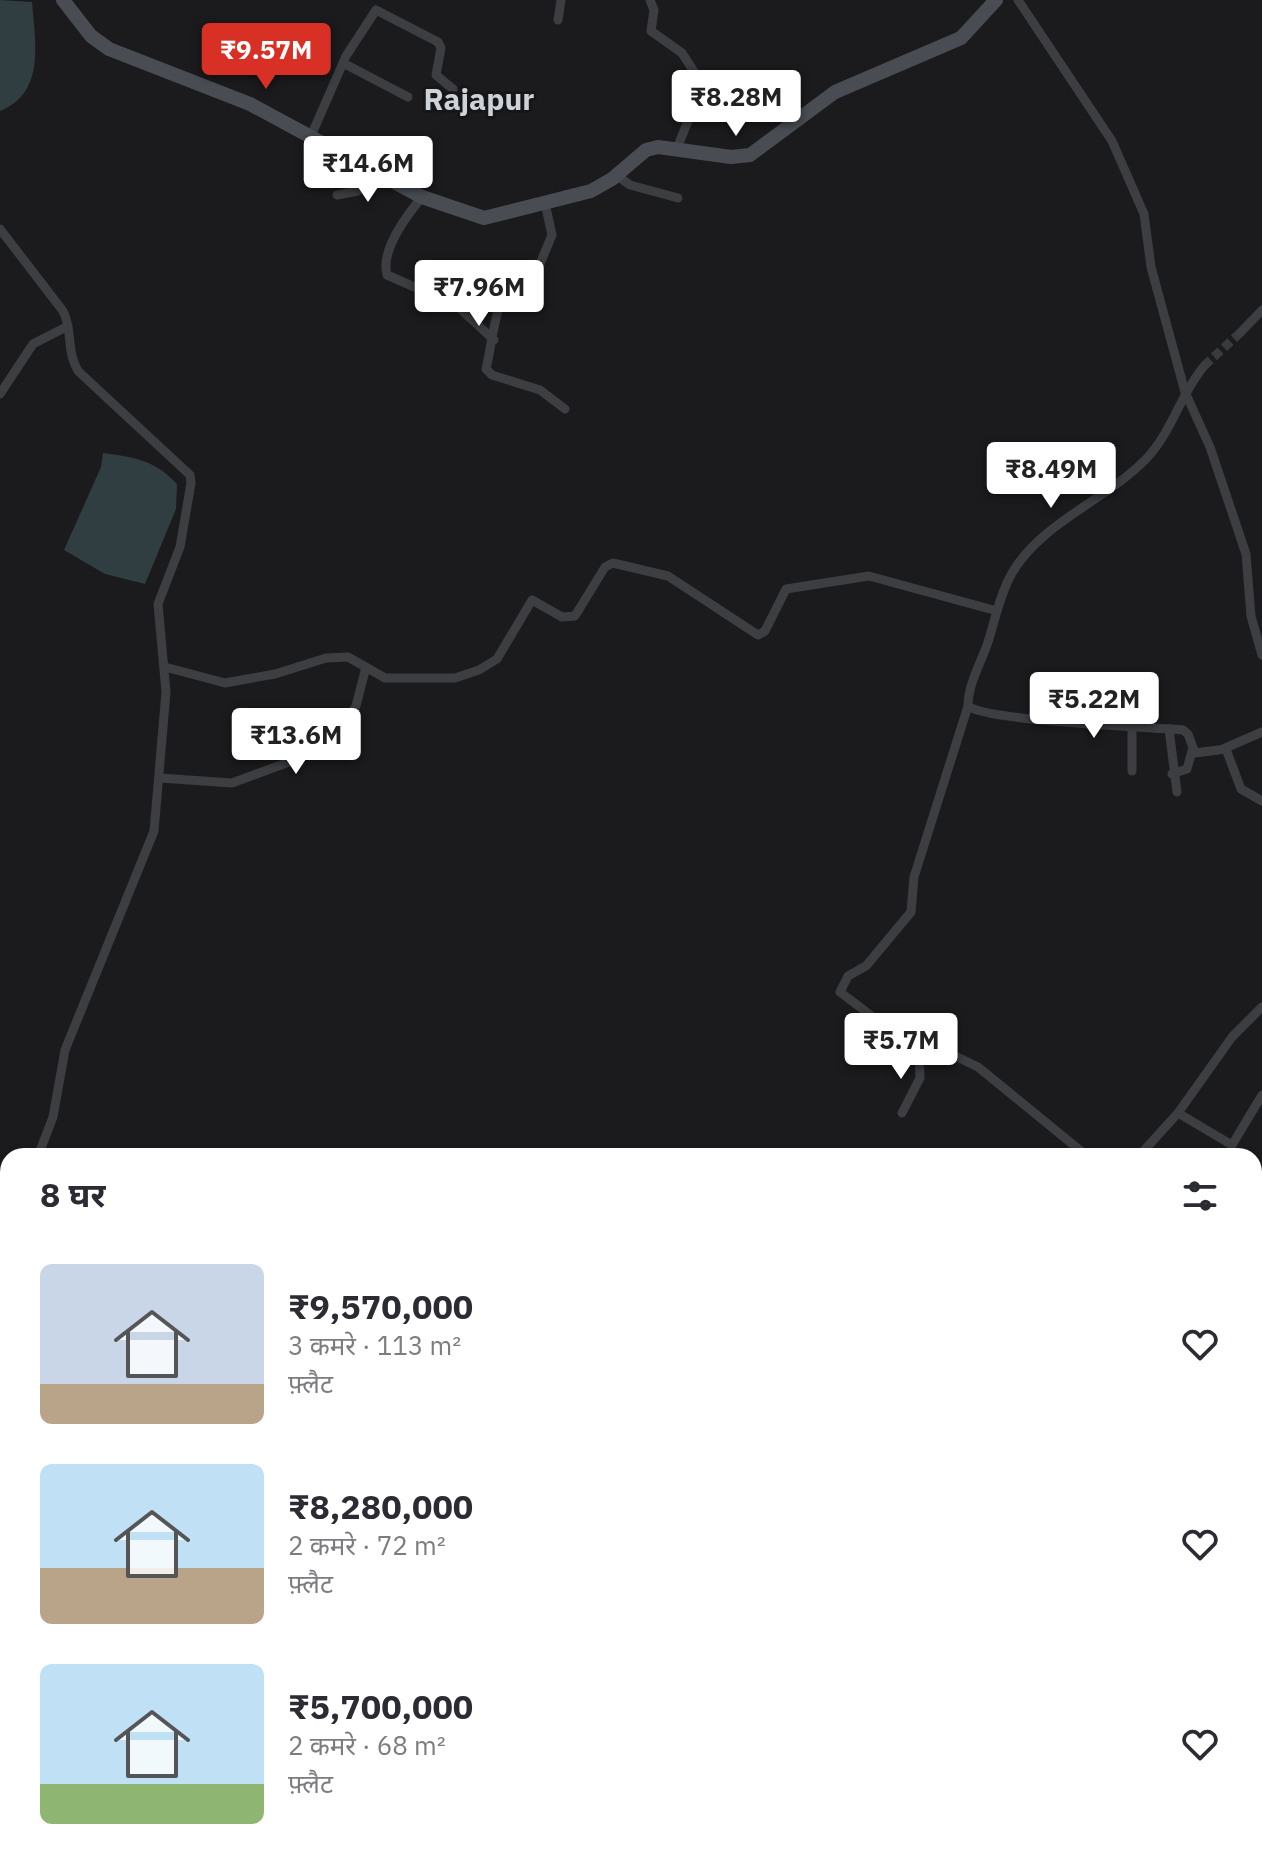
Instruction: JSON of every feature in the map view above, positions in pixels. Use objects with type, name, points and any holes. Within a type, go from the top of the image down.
[{"type":"street","points":[[63,0],[91,36],[109,49],[250,104],[422,197],[484,218],[591,191],[646,150],[677,148],[731,157],[758,151],[843,88],[961,38],[996,0]]},
{"type":"street","points":[[558,20],[561,0]]},
{"type":"street","points":[[650,0],[654,9],[651,31],[682,53],[698,78],[695,104],[677,148]]},
{"type":"street","points":[[1018,0],[1082,94],[1129,177],[1149,227],[1151,267],[1185,392],[1210,447],[1246,554],[1251,616],[1262,655]]},
{"type":"street","points":[[311,136],[343,63],[371,14],[379,9],[438,42],[441,48],[436,75],[453,89]]},
{"type":"street","points":[[343,63],[408,97]]},
{"type":"street","points":[[337,195],[358,191],[376,172]]},
{"type":"street","points":[[616,175],[630,185],[678,198]]},
{"type":"street","points":[[422,197],[398,233],[387,262],[387,275],[456,305],[494,340]]},
{"type":"street","points":[[545,203],[553,229],[547,252],[530,288],[510,285],[497,307],[488,374],[531,386],[565,409]]},
{"type":"street","points":[[0,229],[63,311],[68,326],[71,359],[87,383],[190,475],[191,492],[180,547],[159,596],[165,667],[160,778],[152,838],[65,1050],[53,1117],[41,1148]]},
{"type":"street","points":[[1240,333],[1262,310]]},
{"type":"street","points":[[0,394],[22,355],[33,344],[68,326]]},
{"type":"street","points":[[1077,1148],[978,1067],[951,1054],[919,1052],[844,998],[840,990],[848,976],[866,966],[884,947],[911,912],[914,877],[1011,575],[1030,550],[1145,460],[1160,442],[1185,392],[1204,366]]},
{"type":"street","points":[[165,667],[219,683],[262,677],[326,658],[353,658],[379,676],[410,681],[455,678],[479,670],[504,651],[529,603],[537,600],[562,617],[575,616],[602,571],[613,563],[668,576],[758,635],[765,631],[786,589],[859,575],[997,611]]},
{"type":"street","points":[[160,778],[232,783],[289,762],[320,735],[346,721],[356,706],[366,667]]},
{"type":"street","points":[[968,702],[1020,717],[1186,732],[1192,751],[1187,769],[1172,774]]},
{"type":"street","points":[[1132,726],[1132,771]]},
{"type":"street","points":[[1169,729],[1172,774],[1177,792]]},
{"type":"street","points":[[1192,751],[1199,754],[1223,749],[1262,732]]},
{"type":"street","points":[[1223,749],[1228,752],[1244,792],[1262,801]]},
{"type":"street","points":[[1146,1148],[1178,1113],[1232,1037],[1262,1007]]},
{"type":"street","points":[[902,1113],[920,1078],[919,1052]]},
{"type":"street","points":[[1178,1113],[1225,1145],[1232,1145],[1262,1095]]},
{"type":"shaded area","points":[[0,0],[32,2],[35,49],[31,79],[25,92],[15,103],[0,111]]},
{"type":"shaded area","points":[[103,453],[143,461],[161,470],[177,484],[176,509],[145,584],[105,574],[64,550],[101,467]]},
{"type":"tunnel","points":[[1204,366],[1240,333]]},
{"type":"district","name":"Rajapur","points":[[479,98]]}]
